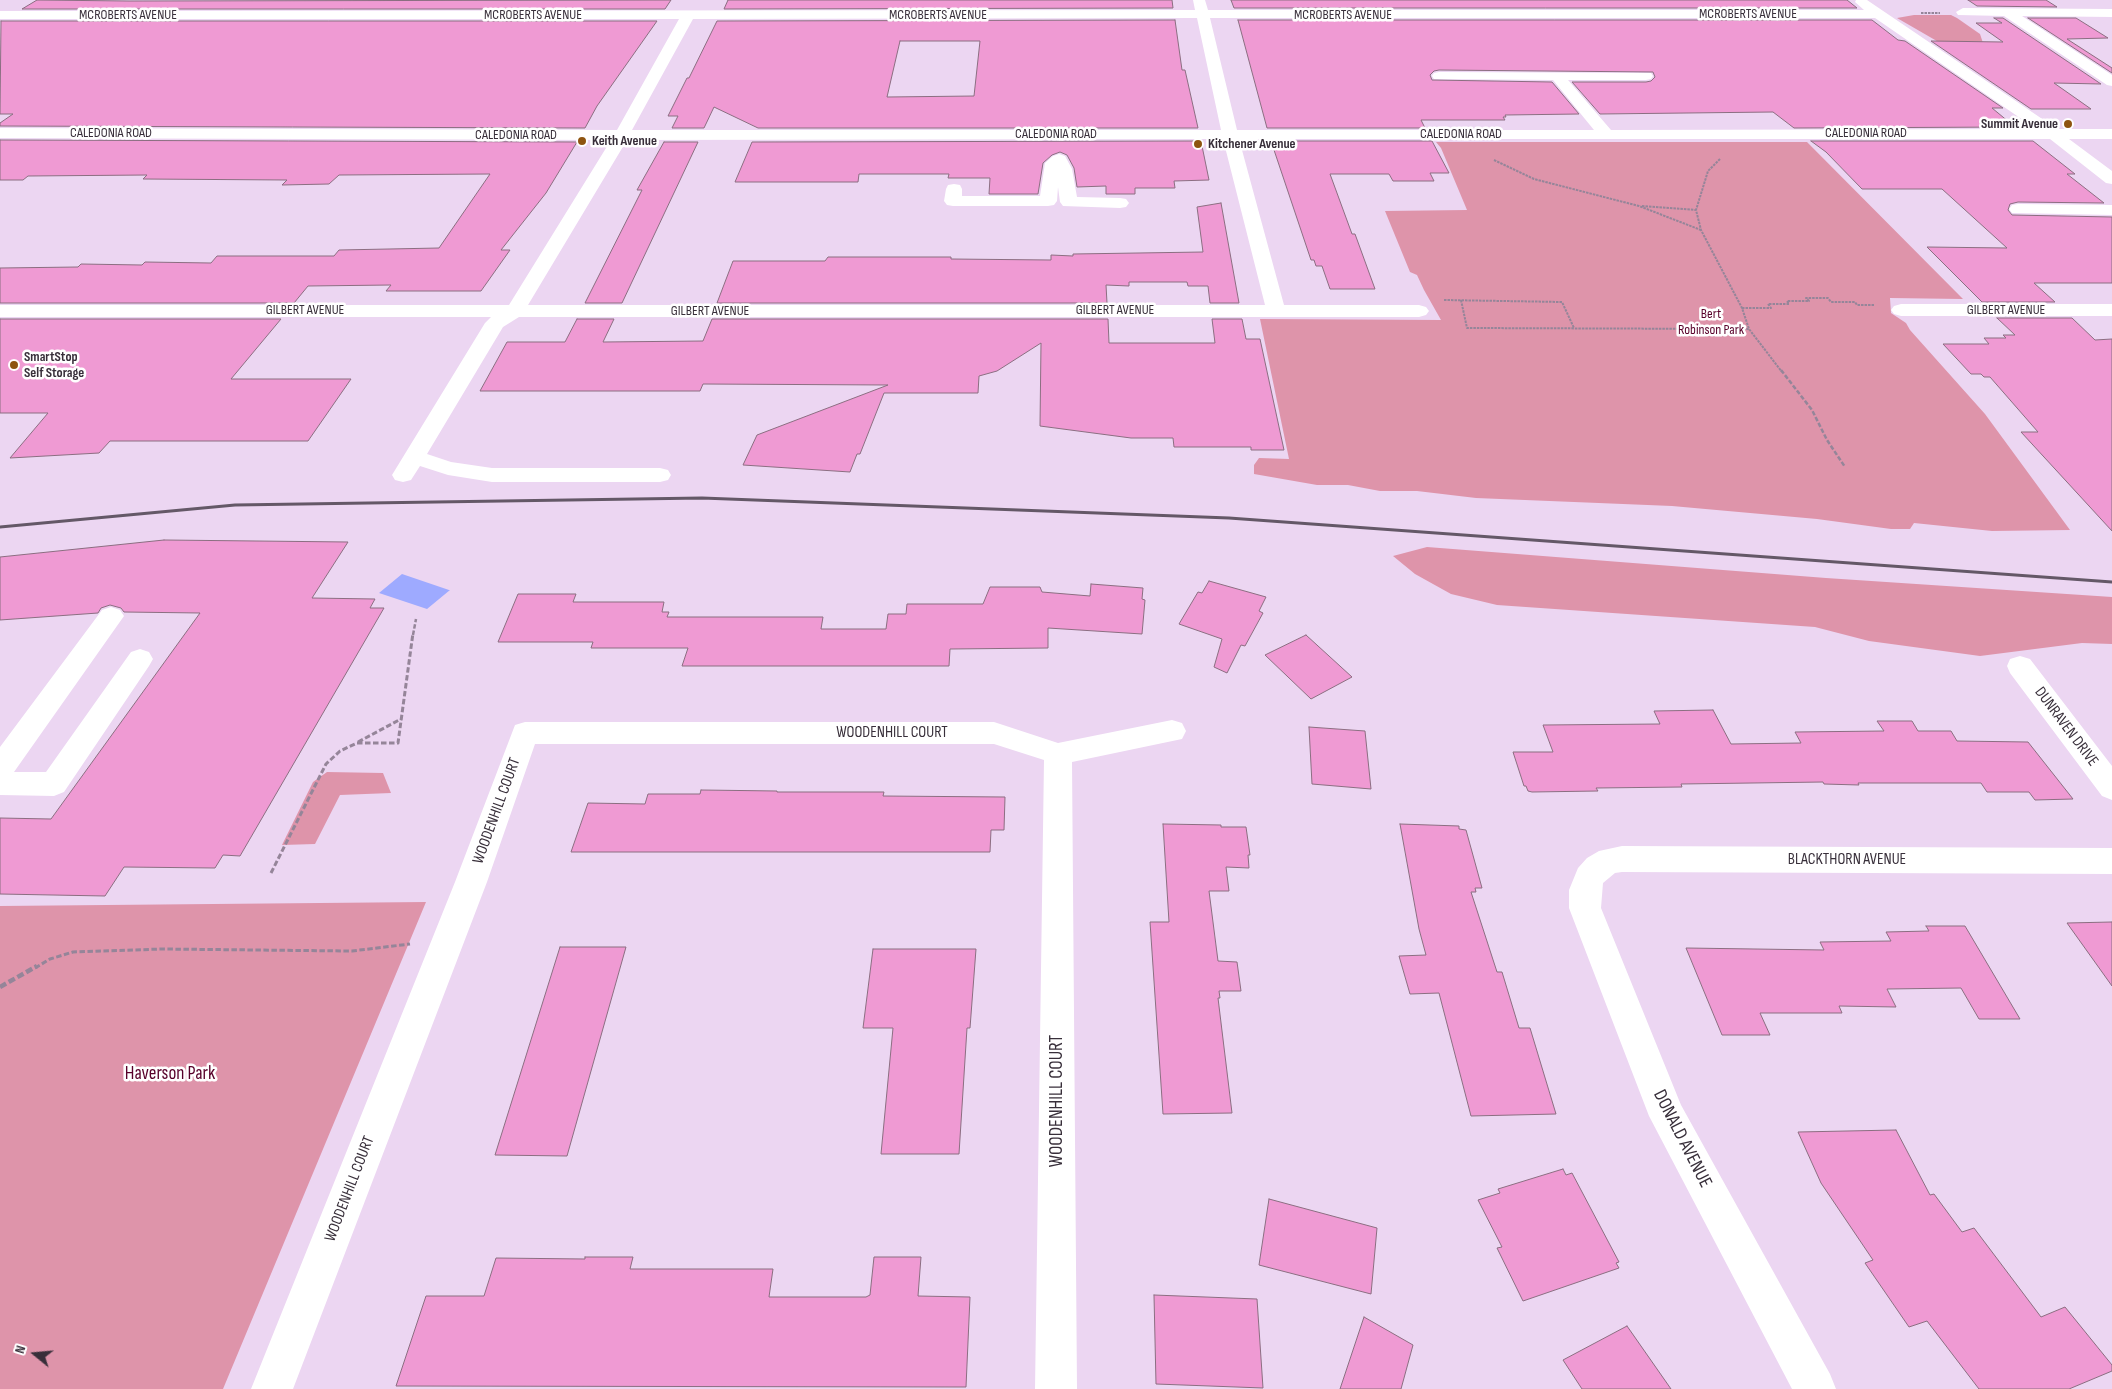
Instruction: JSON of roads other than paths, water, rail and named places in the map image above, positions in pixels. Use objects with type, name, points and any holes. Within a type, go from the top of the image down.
[{"type":"street","points":[[1199,0],[1230,134],[1276,310]]},
{"type":"street","points":[[1858,0],[1875,14],[2052,134],[2112,179]]},
{"type":"street","points":[[1990,0],[2112,82]]},
{"type":"street","points":[[1963,12],[2112,13]]},
{"type":"street","name":"MCROBERTS AVENUE","points":[[0,14],[1875,14]]},
{"type":"street","points":[[660,475],[492,475],[448,468],[409,466],[495,323],[514,311],[621,135],[688,15]]},
{"type":"street","points":[[2087,65],[2112,65]]},
{"type":"street","points":[[1440,76],[1646,76]]},
{"type":"street","points":[[1557,76],[1605,133]]},
{"type":"street","name":"CALEDONIA ROAD","points":[[0,133],[621,135],[2112,134]]},
{"type":"street","points":[[1053,134],[1059,159],[1064,169],[1069,202],[1120,202]]},
{"type":"street","points":[[954,189],[953,200],[1048,200],[1053,163],[1059,159]]},
{"type":"street","points":[[2018,209],[2112,210]]},
{"type":"street","name":"GILBERT AVENUE","points":[[1901,310],[2112,310]]},
{"type":"street","name":"GILBERT AVENUE","points":[[0,311],[1419,311]]},
{"type":"street","points":[[0,769],[111,616]]},
{"type":"street","points":[[0,783],[54,784],[140,659]]},
{"type":"street","name":"DUNRAVEN DRIVE","points":[[2020,666],[2112,788]]},
{"type":"street","name":"WOODENHILL COURT","points":[[272,1389],[471,882],[525,733],[994,733],[1058,754],[1172,731]]},
{"type":"street","name":"WOODENHILL COURT","points":[[1056,1389],[1058,754]]},
{"type":"street","name":"BLACKTHORN AVENUE","points":[[1589,877],[1598,867],[1610,860],[1622,859],[2112,861]]},
{"type":"street","name":"DONALD AVENUE","points":[[1589,877],[1585,890],[1585,908],[1667,1116],[1815,1389]]},
{"type":"water","points":[[402,574],[450,590],[427,609],[379,593]]},
{"type":"railway","points":[[0,527],[235,505],[702,498],[1229,518],[2112,582]]},
{"type":"place","name":"Summit Avenue","points":[[2068,124]]},
{"type":"place","name":"Keith Avenue","points":[[582,141]]},
{"type":"place","name":"Kitchener Avenue","points":[[1198,144]]},
{"type":"place","name":"SmartStop Self Storage","points":[[14,365]]},
{"type":"park label","name":"Bert Robinson Park","points":[[1711,322]]},
{"type":"park label","name":"Haverson Park","points":[[170,1074]]}]
